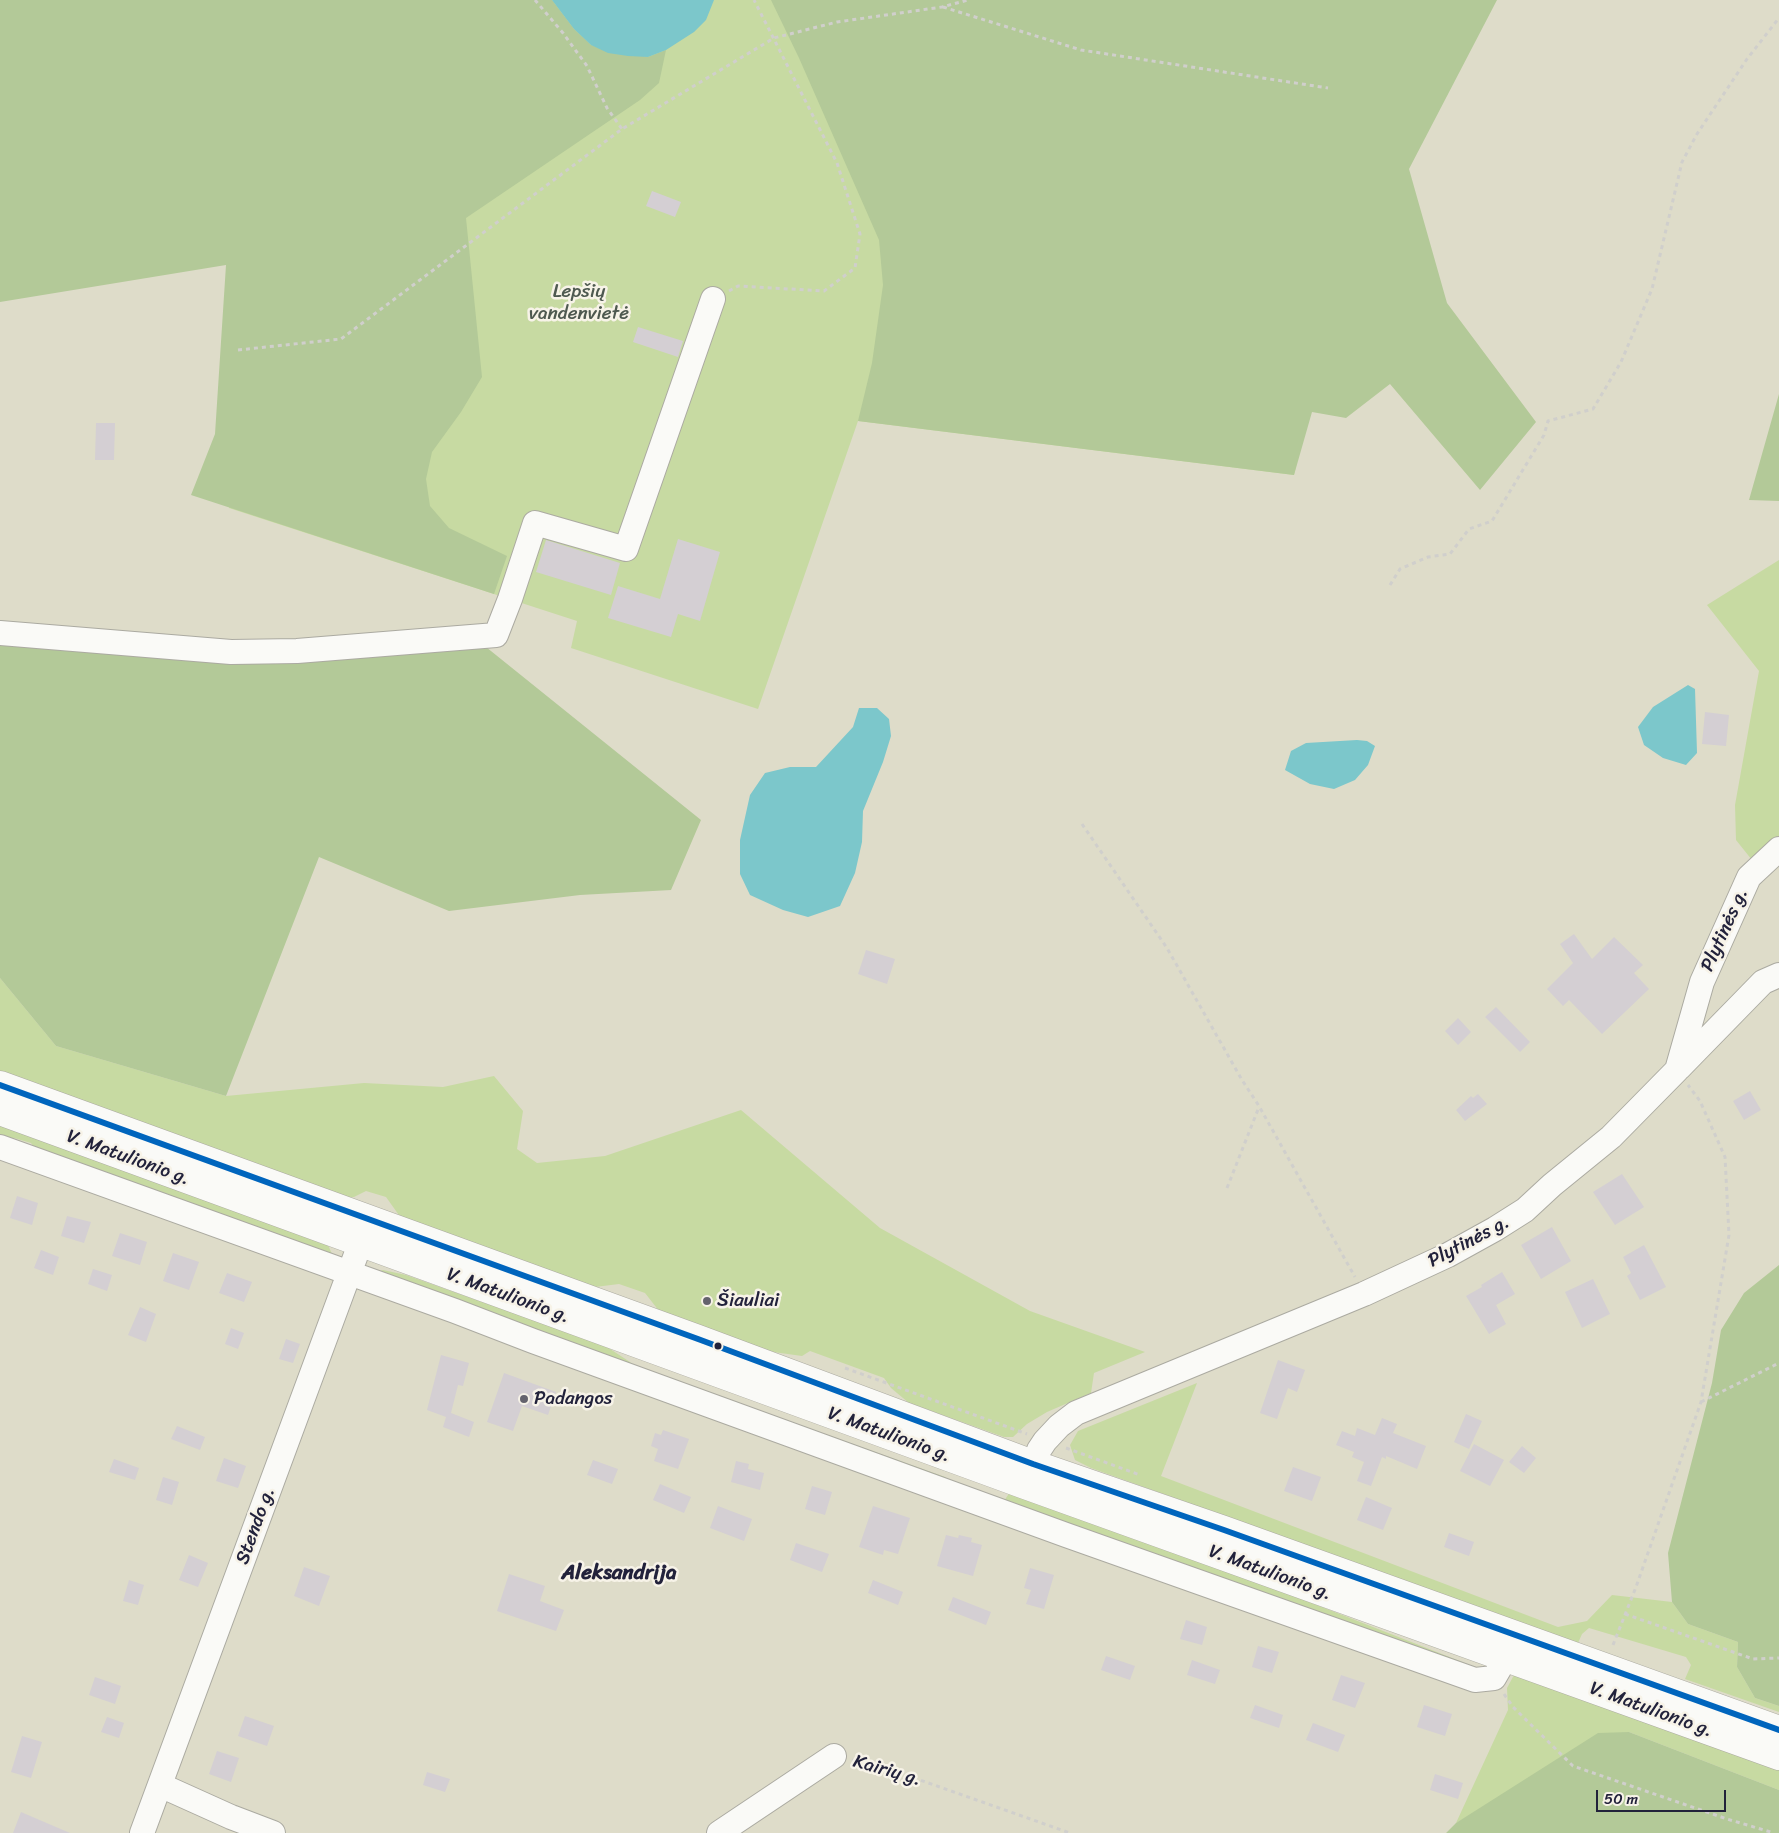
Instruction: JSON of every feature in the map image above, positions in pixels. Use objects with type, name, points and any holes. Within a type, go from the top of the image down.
[{"type":"highway","name":"V. Matulionio g.","points":[[0,1085],[365,1231]]},
{"type":"highway","name":"V. Matulionio g.","points":[[0,1111],[365,1231],[1035,1463],[1779,1730]]},
{"type":"highway","name":"V. Matulionio g.","points":[[1035,1463],[1215,1552],[1500,1668],[1779,1756]]},
{"type":"street","points":[[0,634],[231,652],[297,652],[496,635],[535,522],[626,549],[712,299]]},
{"type":"street","name":"Plytinės g.","points":[[1035,1463],[1059,1426],[1076,1413],[1364,1294],[1448,1254],[1495,1229],[1524,1210],[1611,1136],[1677,1070],[1702,982],[1749,877],[1779,849]]},
{"type":"street","points":[[1677,1070],[1763,982],[1779,975]]},
{"type":"street","points":[[0,1147],[349,1274],[455,1310],[541,1344],[1057,1532],[1475,1680],[1500,1668]]},
{"type":"street","name":"Stendo g.","points":[[142,1833],[365,1231]]},
{"type":"street","name":"Kairių g.","points":[[718,1833],[834,1756]]},
{"type":"street","points":[[160,1785],[231,1817],[274,1833]]},
{"type":"path","points":[[536,0],[587,66],[607,108],[622,129]]},
{"type":"path","points":[[712,299],[738,286],[824,291],[855,268],[860,234],[837,164],[754,0]]},
{"type":"path","points":[[238,350],[341,339],[622,129],[774,38],[837,22],[942,7],[968,0]]},
{"type":"path","points":[[942,7],[1081,50],[1328,88]]},
{"type":"path","points":[[1390,585],[1400,569],[1428,557],[1450,554],[1469,529],[1492,521],[1544,435],[1548,421],[1593,409],[1621,362],[1652,289],[1682,162],[1697,134],[1747,58],[1779,18]]},
{"type":"path","points":[[1082,824],[1167,948],[1242,1080],[1259,1106],[1364,1294]]},
{"type":"path","points":[[1613,1645],[1700,1402],[1729,1234],[1725,1157],[1700,1101],[1677,1070]]},
{"type":"path","points":[[1227,1188],[1259,1106]]},
{"type":"path","points":[[1700,1402],[1779,1363]]},
{"type":"path","points":[[838,1366],[1035,1463],[1143,1477]]},
{"type":"path","points":[[1625,1614],[1753,1659],[1779,1658]]},
{"type":"path","points":[[1500,1668],[1513,1707],[1573,1766],[1727,1819],[1774,1833]]},
{"type":"path","name":"Kairių g.","points":[[834,1756],[886,1768],[1070,1833]]},
{"type":"green space","points":[[0,0],[552,0],[574,29],[591,45],[648,57],[666,50],[659,83],[640,100],[466,218],[482,377],[461,412],[432,452],[426,479],[430,506],[449,528],[507,556],[494,594],[191,495],[215,434],[226,265],[0,302]]},
{"type":"green space","name":"Lepšių vandenvietė","points":[[19,0],[1401,0],[1294,475],[858,421],[758,709],[571,648],[577,621],[229,508],[235,257],[0,20]]},
{"type":"green space","points":[[771,0],[1497,0],[1409,169],[1447,303],[1536,422],[1480,490],[1390,384],[1346,418],[1312,412],[1294,475],[858,421],[872,363],[883,285],[879,240],[799,58]]},
{"type":"green space","points":[[1779,394],[1779,501],[1749,500]]},
{"type":"green space","points":[[1779,560],[1779,836],[1752,860],[1736,840],[1735,805],[1759,671],[1707,605]]},
{"type":"green space","points":[[0,643],[486,647],[701,820],[671,890],[580,895],[449,911],[319,857],[226,1096],[56,1046],[0,978]]},
{"type":"green space","points":[[0,978],[56,1046],[226,1096],[364,1083],[443,1087],[494,1076],[523,1111],[517,1149],[537,1163],[605,1156],[741,1110],[880,1228],[1030,1311],[1145,1352],[1094,1373],[1091,1393],[1047,1412],[1027,1424],[1013,1437],[1004,1437],[909,1403],[891,1388],[884,1378],[810,1351],[802,1356],[759,1350],[663,1316],[645,1293],[619,1284],[587,1288],[401,1218],[386,1197],[366,1191],[354,1197],[341,1198],[0,1077]]},
{"type":"green space","points":[[0,1125],[328,1245],[332,1254],[39,1154],[31,1143],[14,1138],[7,1144],[0,1142]]},
{"type":"green space","points":[[1779,1265],[1779,1706],[1755,1698],[1737,1667],[1738,1642],[1688,1624],[1672,1602],[1668,1553],[1712,1383],[1721,1330],[1744,1293]]},
{"type":"green space","points":[[383,1270],[406,1275],[604,1345],[630,1362],[642,1375],[376,1272]]},
{"type":"green space","points":[[1197,1383],[1161,1476],[1558,1627],[1587,1621],[1612,1595],[1672,1602],[1688,1624],[1738,1642],[1737,1667],[1755,1698],[1779,1706],[1779,1712],[1685,1679],[1691,1665],[1686,1657],[1589,1628],[1582,1634],[1578,1643],[1091,1468],[1075,1460],[1070,1445],[1078,1431]]},
{"type":"green space","points":[[750,1414],[772,1415],[945,1477],[949,1481],[1004,1501],[1010,1492],[1235,1573],[1470,1665],[1476,1672]]},
{"type":"green space","points":[[1514,1675],[1779,1769],[1779,1790],[1629,1732],[1456,1823],[1508,1710],[1507,1688]]},
{"type":"green space","points":[[1629,1732],[1779,1790],[1779,1833],[1446,1833],[1456,1823],[1598,1733]]},
{"type":"water","points":[[552,0],[714,0],[706,20],[694,32],[666,50],[648,57],[608,53],[591,45],[574,29]]},
{"type":"water","points":[[1688,685],[1695,689],[1697,753],[1686,765],[1663,758],[1644,745],[1638,727],[1653,707]]},
{"type":"water","points":[[859,708],[877,708],[889,719],[891,736],[883,762],[863,811],[862,842],[855,873],[840,906],[808,917],[783,910],[750,895],[740,874],[740,840],[750,795],[765,773],[790,767],[816,767],[853,727]]},
{"type":"water","points":[[1367,741],[1375,746],[1368,765],[1355,780],[1334,789],[1310,784],[1285,770],[1291,751],[1306,743]]},
{"type":"building","points":[[652,191],[681,202],[675,217],[646,206]]},
{"type":"building","points":[[638,327],[683,341],[678,357],[633,342]]},
{"type":"building","points":[[96,423],[115,423],[114,460],[95,460]]},
{"type":"building","points":[[678,539],[720,552],[700,621],[678,614],[671,637],[608,618],[618,586],[660,599]]},
{"type":"building","points":[[546,540],[620,563],[611,595],[536,572]]},
{"type":"building","points":[[1705,712],[1729,715],[1726,746],[1702,744]]},
{"type":"building","points":[[1574,934],[1592,959],[1614,937],[1643,965],[1634,973],[1649,989],[1602,1034],[1569,1000],[1563,1006],[1547,989],[1573,963],[1560,944]]},
{"type":"building","points":[[866,950],[895,959],[887,984],[858,974]]},
{"type":"building","points":[[1496,1007],[1530,1042],[1520,1052],[1485,1017]]},
{"type":"building","points":[[1458,1018],[1471,1032],[1458,1045],[1445,1031]]},
{"type":"building","points":[[1750,1091],[1761,1110],[1744,1120],[1733,1101]]},
{"type":"building","points":[[1478,1094],[1487,1104],[1465,1121],[1456,1110],[1471,1096],[1473,1098]]},
{"type":"building","points":[[1622,1174],[1644,1207],[1615,1225],[1593,1192]]},
{"type":"building","points":[[17,1196],[38,1203],[32,1225],[10,1218]]},
{"type":"building","points":[[67,1216],[91,1222],[84,1243],[61,1236]]},
{"type":"building","points":[[1552,1227],[1571,1261],[1541,1279],[1521,1245]]},
{"type":"building","points":[[120,1233],[147,1242],[140,1265],[112,1256]]},
{"type":"building","points":[[1644,1245],[1666,1287],[1640,1300],[1627,1276],[1631,1273],[1623,1257]]},
{"type":"building","points":[[41,1250],[59,1257],[53,1275],[34,1268]]},
{"type":"building","points":[[173,1253],[199,1262],[189,1290],[163,1281]]},
{"type":"building","points":[[93,1269],[112,1275],[107,1291],[88,1284]]},
{"type":"building","points":[[1502,1272],[1515,1294],[1496,1305],[1506,1324],[1489,1334],[1466,1296]]},
{"type":"building","points":[[227,1273],[252,1282],[244,1302],[219,1293]]},
{"type":"building","points":[[1593,1279],[1610,1314],[1582,1328],[1565,1292]]},
{"type":"building","points":[[140,1307],[156,1314],[146,1342],[128,1335]]},
{"type":"building","points":[[231,1328],[244,1333],[238,1349],[225,1344]]},
{"type":"building","points":[[286,1339],[300,1344],[293,1363],[279,1359]]},
{"type":"building","points":[[441,1355],[469,1363],[463,1386],[458,1385],[451,1413],[474,1422],[469,1437],[443,1427],[446,1417],[427,1410]]},
{"type":"building","points":[[1278,1360],[1305,1370],[1297,1392],[1288,1388],[1277,1419],[1260,1413]]},
{"type":"building","name":"Padangos","points":[[504,1373],[556,1392],[548,1415],[522,1406],[513,1431],[487,1422]]},
{"type":"building","points":[[1466,1414],[1482,1421],[1469,1449],[1454,1442]]},
{"type":"building","points":[[1382,1418],[1397,1424],[1393,1433],[1426,1446],[1417,1469],[1386,1456],[1386,1459],[1382,1457],[1371,1486],[1357,1481],[1364,1462],[1352,1457],[1354,1452],[1336,1445],[1342,1431],[1355,1436],[1357,1428],[1375,1435]]},
{"type":"building","points":[[177,1426],[205,1437],[200,1450],[171,1439]]},
{"type":"building","points":[[663,1430],[689,1439],[678,1469],[654,1461],[658,1449],[651,1446],[655,1433],[661,1435]]},
{"type":"building","points":[[1474,1444],[1504,1460],[1490,1486],[1460,1471]]},
{"type":"building","points":[[1522,1446],[1536,1458],[1524,1473],[1509,1462]]},
{"type":"building","points":[[224,1458],[246,1466],[238,1488],[216,1481]]},
{"type":"building","points":[[114,1459],[139,1468],[135,1480],[109,1472]]},
{"type":"building","points":[[593,1460],[618,1469],[612,1484],[587,1475]]},
{"type":"building","points":[[736,1461],[749,1464],[748,1469],[764,1473],[760,1490],[731,1482]]},
{"type":"building","points":[[1293,1467],[1321,1477],[1312,1501],[1284,1491]]},
{"type":"building","points":[[163,1477],[179,1482],[172,1505],[156,1500]]},
{"type":"building","points":[[660,1484],[691,1497],[684,1513],[653,1500]]},
{"type":"building","points":[[812,1486],[832,1492],[825,1515],[805,1509]]},
{"type":"building","points":[[1366,1497],[1392,1508],[1383,1530],[1357,1520]]},
{"type":"building","points":[[718,1506],[752,1519],[744,1541],[710,1528]]},
{"type":"building","points":[[873,1506],[910,1518],[898,1554],[884,1550],[883,1555],[859,1547]]},
{"type":"building","points":[[1449,1533],[1474,1542],[1469,1556],[1444,1547]]},
{"type":"building","points":[[946,1535],[958,1538],[959,1535],[972,1538],[971,1542],[982,1545],[973,1576],[937,1566]]},
{"type":"building","points":[[796,1543],[829,1554],[822,1572],[790,1560]]},
{"type":"building","points":[[189,1555],[208,1563],[198,1587],[179,1580]]},
{"type":"building","points":[[304,1567],[330,1576],[319,1606],[294,1596]]},
{"type":"building","points":[[1030,1568],[1054,1575],[1044,1609],[1026,1604],[1031,1590],[1024,1588]]},
{"type":"building","points":[[509,1574],[545,1586],[540,1601],[564,1610],[556,1631],[497,1611]]},
{"type":"building","points":[[129,1580],[144,1585],[138,1605],[123,1601]]},
{"type":"building","points":[[873,1580],[903,1592],[898,1605],[868,1593]]},
{"type":"building","points":[[953,1597],[991,1612],[986,1625],[948,1610]]},
{"type":"building","points":[[1186,1620],[1207,1627],[1202,1645],[1180,1639]]},
{"type":"building","points":[[1258,1646],[1279,1652],[1272,1673],[1252,1667]]},
{"type":"building","points":[[1106,1656],[1135,1666],[1130,1680],[1101,1670]]},
{"type":"building","points":[[1192,1660],[1220,1670],[1215,1684],[1187,1675]]},
{"type":"building","points":[[1341,1675],[1365,1683],[1355,1708],[1332,1700]]},
{"type":"building","points":[[95,1677],[121,1686],[115,1704],[89,1695]]},
{"type":"building","points":[[1255,1705],[1283,1715],[1279,1728],[1250,1718]]},
{"type":"building","points":[[1424,1705],[1452,1714],[1445,1736],[1417,1727]]},
{"type":"building","points":[[245,1716],[274,1726],[267,1746],[238,1736]]},
{"type":"building","points":[[107,1717],[124,1723],[119,1738],[101,1732]]},
{"type":"building","points":[[1313,1723],[1345,1735],[1338,1752],[1306,1740]]},
{"type":"building","points":[[22,1736],[42,1742],[31,1778],[11,1772]]},
{"type":"building","points":[[217,1751],[239,1758],[231,1782],[209,1774]]},
{"type":"building","points":[[427,1772],[450,1779],[445,1792],[423,1785]]},
{"type":"building","points":[[1435,1774],[1463,1783],[1458,1799],[1430,1790]]},
{"type":"building","points":[[21,1812],[70,1833],[13,1833]]},
{"type":"transit line","points":[[0,1085],[698,1339],[1033,1464],[1224,1530],[1779,1730]]},
{"type":"place","name":"Šiauliai","points":[[707,1301]]},
{"type":"place","name":"Padangos","points":[[524,1399]]},
{"type":"district","name":"Aleksandrija","points":[[619,1574]]}]
